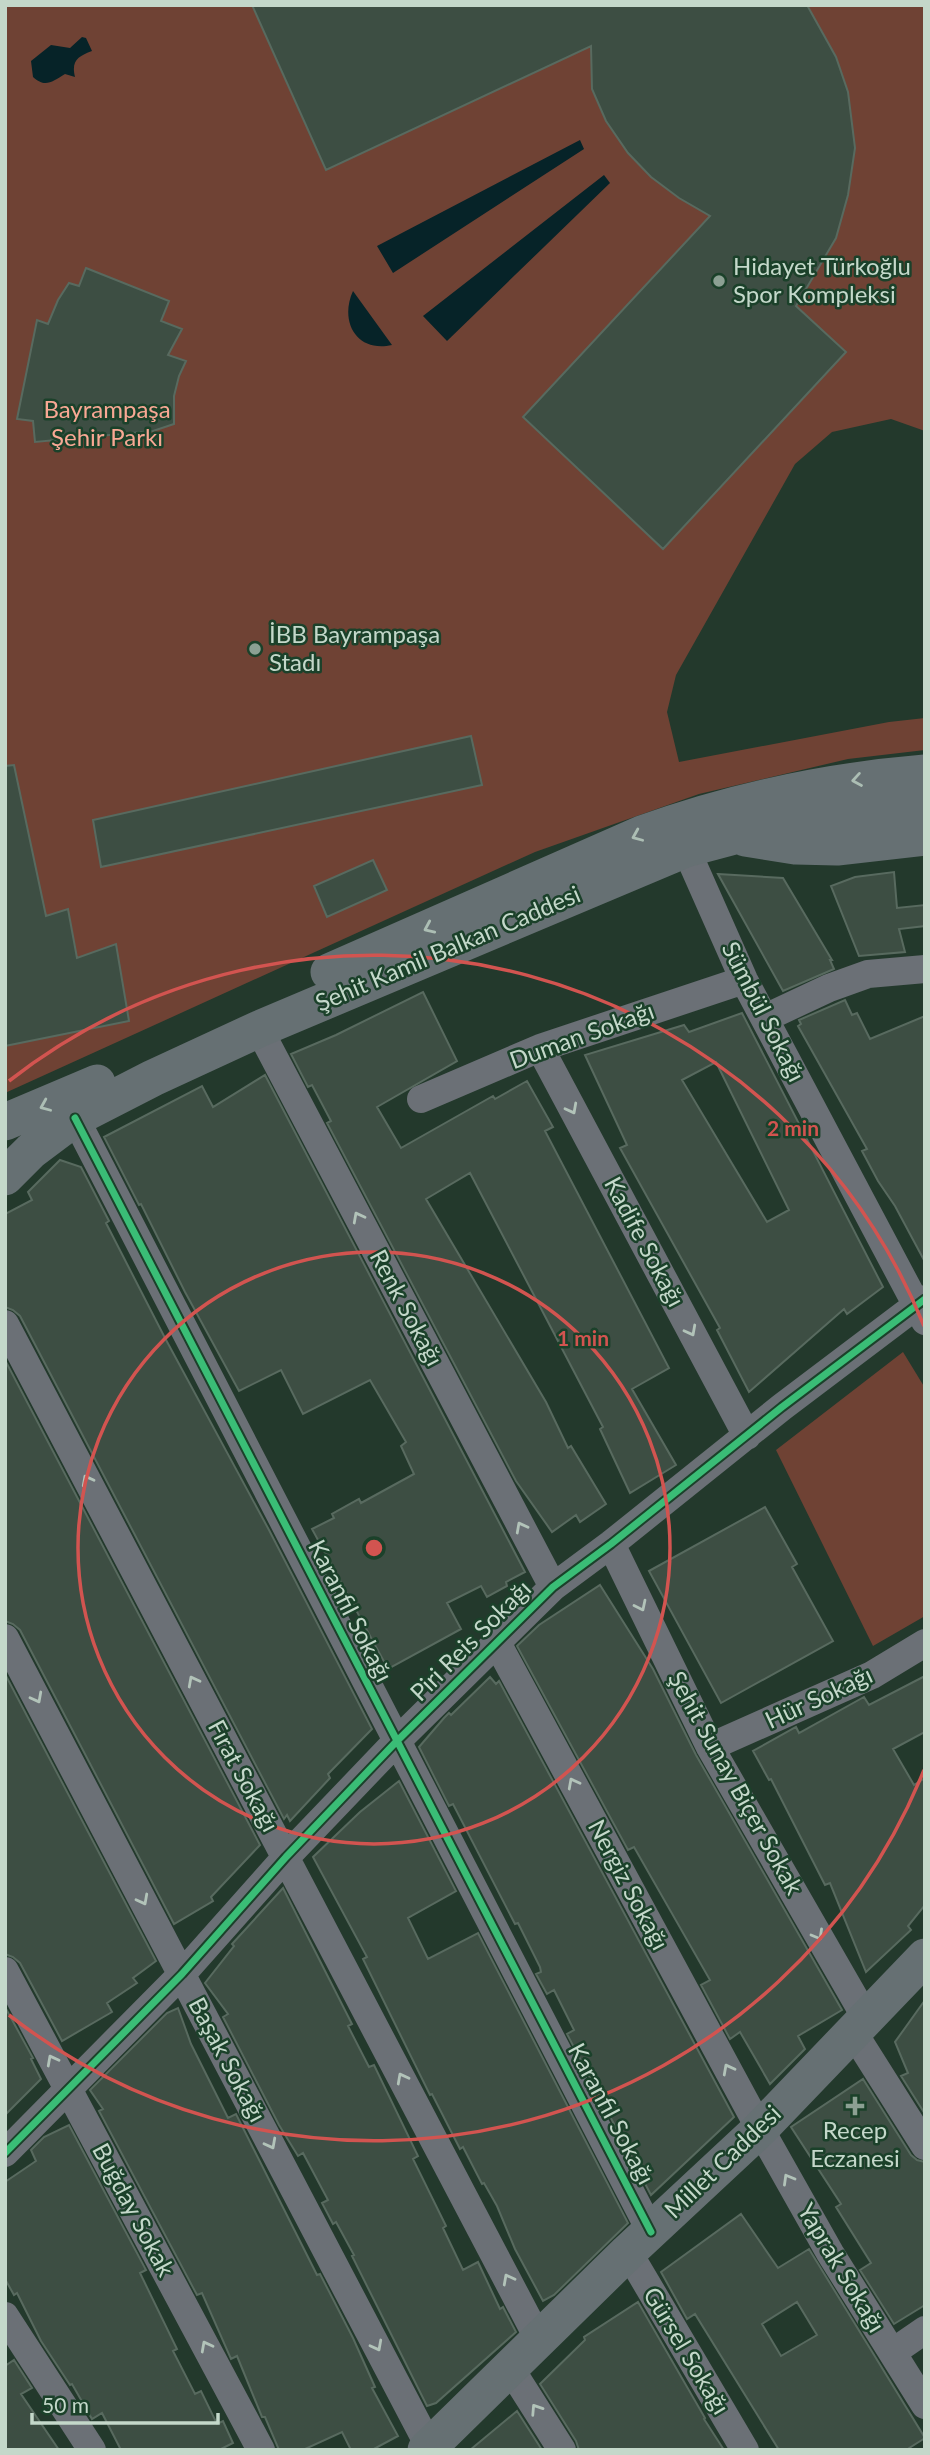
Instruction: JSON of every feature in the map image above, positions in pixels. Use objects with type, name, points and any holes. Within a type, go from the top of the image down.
[{"type":"main road","name":"Şehit Kamil Balkan Caddesi","points":[[5,1122],[79,1092],[273,997],[642,834],[779,793],[875,777],[925,773]]},
{"type":"main road","name":"Şehit Kamil Balkan Caddesi","points":[[5,1177],[31,1151],[75,1118],[153,1078],[259,1028],[686,849],[816,814],[925,803]]},
{"type":"main road","points":[[734,836],[795,846],[837,847],[918,836]]},
{"type":"main road","name":"Millet Caddesi","points":[[428,2448],[639,2242],[760,2129],[925,1957]]},
{"type":"street","name":"Sümbül Sokağı","points":[[686,849],[744,979],[922,1309]]},
{"type":"street","points":[[765,1018],[829,988],[868,974],[925,969]]},
{"type":"street","name":"Duman Sokağı","points":[[421,1099],[540,1048],[744,979]]},
{"type":"street","name":"Renk Sokağı","points":[[259,1028],[553,1587]]},
{"type":"street","name":"Kadife Sokağı","points":[[540,1048],[747,1436]]},
{"type":"street","name":"Karanfil Sokağı","points":[[75,1118],[396,1742],[639,2242]]},
{"type":"street","name":"Piri Reis Sokağı","points":[[5,2153],[182,1974],[286,1857],[396,1742],[553,1587],[747,1436],[922,1309]]},
{"type":"street","name":"Fırat Sokağı","points":[[5,1324],[539,2340]]},
{"type":"street","name":"Şehit Sunay Biçer Sokak","points":[[611,1544],[710,1747],[925,2146]]},
{"type":"street","name":"Başak Sokağı","points":[[5,1638],[428,2448]]},
{"type":"street","name":"Nergiz Sokağı","points":[[496,1641],[760,2129]]},
{"type":"street","name":"Hür Sokağı","points":[[710,1747],[872,1675],[925,1643]]},
{"type":"street","name":"Buğday Sokak","points":[[5,1971],[261,2450]]},
{"type":"street","name":"Yaprak Sokağı","points":[[760,2129],[830,2253],[925,2405]]},
{"type":"street","name":"Gürsel Sokağı","points":[[639,2242],[745,2450]]},
{"type":"street","points":[[5,2316],[92,2450]]},
{"type":"street","points":[[893,2353],[925,2330]]},
{"type":"street","points":[[510,2368],[562,2450]]},
{"type":"green space","name":"Bayrampaşa Şehir Parkı","points":[[5,5],[925,5],[925,431],[891,419],[832,432],[795,464],[676,675],[667,712],[679,762],[889,722],[925,718],[925,750],[848,759],[699,794],[535,852],[5,1093]]},
{"type":"green space","points":[[903,1352],[925,1388],[925,1616],[873,1646],[776,1450]]},
{"type":"water","points":[[82,37],[86,38],[92,51],[75,63],[75,77],[65,74],[45,83],[33,77],[31,61],[51,45],[70,48]]},
{"type":"water","points":[[580,140],[584,149],[393,273],[377,246]]},
{"type":"water","points":[[604,175],[610,183],[447,341],[423,316]]},
{"type":"water","points":[[353,291],[392,345],[369,344],[354,333],[348,314]]},
{"type":"building","name":"Hidayet Türkoğlu Spor Kompleksi","points":[[252,5],[807,5],[836,57],[848,92],[855,148],[848,195],[836,238],[796,306],[846,352],[663,549],[523,417],[710,216],[651,177],[628,153],[606,121],[592,89],[591,46],[326,170]]},
{"type":"building","points":[[86,268],[169,301],[161,321],[182,329],[168,355],[186,361],[174,396],[174,424],[153,431],[35,442],[33,421],[17,419],[37,320],[48,324],[69,283],[79,286]]},
{"type":"building","points":[[471,736],[482,785],[101,867],[93,820]]},
{"type":"building","points":[[14,765],[46,916],[68,909],[77,958],[116,944],[129,1021],[5,1046],[5,766]]},
{"type":"building","points":[[373,860],[387,890],[327,917],[314,886]]},
{"type":"building","points":[[894,872],[897,908],[925,905],[925,926],[899,929],[905,952],[859,956],[831,886],[855,877]]},
{"type":"building","points":[[718,874],[783,878],[832,960],[834,969],[783,991]]},
{"type":"building","points":[[423,992],[457,1061],[377,1107],[401,1148],[493,1096],[495,1099],[527,1081],[553,1127],[545,1131],[669,1368],[632,1389],[676,1465],[630,1493],[600,1429],[603,1427],[470,1173],[426,1199],[546,1402],[568,1448],[571,1446],[606,1504],[580,1522],[576,1515],[552,1532],[516,1481],[327,1123],[331,1121],[312,1085],[308,1087],[291,1054]]},
{"type":"building","points":[[845,1000],[852,1015],[857,1013],[870,1039],[925,1016],[925,1262],[895,1206],[878,1181],[862,1151],[867,1149],[798,1026],[801,1024],[799,1020]]},
{"type":"building","points":[[742,1013],[883,1287],[847,1314],[844,1309],[749,1392],[717,1330],[720,1328],[620,1148],[627,1145],[585,1055],[684,1025],[689,1032]],"holes":[[[716,1062],[789,1210],[767,1222],[682,1080]]]},
{"type":"building","points":[[265,1075],[525,1572],[487,1597],[481,1586],[447,1603],[461,1629],[388,1669],[312,1529],[334,1518],[332,1514],[359,1499],[361,1503],[414,1474],[401,1446],[406,1442],[370,1380],[303,1414],[281,1370],[239,1391],[104,1137],[202,1086],[213,1107]]},
{"type":"building","points":[[60,1160],[81,1167],[109,1221],[106,1223],[165,1338],[372,1729],[328,1774],[330,1778],[290,1821],[287,1815],[284,1819],[20,1316],[5,1307],[5,1214],[32,1200],[28,1192]]},
{"type":"building","points":[[5,1360],[260,1845],[211,1897],[213,1901],[174,1924],[20,1630],[5,1621]]},
{"type":"building","points":[[765,1507],[797,1564],[792,1567],[833,1641],[721,1703],[649,1571]]},
{"type":"building","points":[[600,1585],[653,1669],[696,1755],[842,2010],[798,2036],[805,2049],[770,2084],[740,2032],[730,2039],[701,1985],[710,1980],[634,1847],[628,1850],[517,1646],[539,1625]]},
{"type":"building","points":[[5,1674],[156,1961],[133,1978],[137,1983],[107,2003],[112,2012],[62,2041],[20,1963],[5,1954]]},
{"type":"building","points":[[925,1676],[925,1732],[893,1749],[914,1785],[925,1778],[925,1905],[908,1926],[911,1930],[866,1972],[830,1883],[825,1885],[771,1779],[769,1780],[753,1751],[796,1727],[799,1733],[864,1697],[869,1705]]},
{"type":"building","points":[[490,1677],[496,1684],[499,1681],[734,2117],[651,2195],[567,2034],[574,2030],[554,1990],[547,1994],[536,1974],[541,1972],[540,1967],[518,1923],[515,1924],[453,1804],[449,1806],[419,1747],[449,1713],[451,1715]]},
{"type":"building","points":[[399,1781],[456,1891],[408,1918],[428,1959],[478,1933],[628,2223],[554,2295],[543,2301],[515,2249],[497,2206],[463,2147],[460,2149],[432,2094],[430,2095],[363,1959],[367,1957],[313,1857],[360,1812]]},
{"type":"building","points":[[283,1888],[352,2024],[348,2026],[369,2067],[374,2065],[418,2156],[413,2159],[446,2226],[443,2228],[463,2270],[478,2262],[500,2309],[503,2307],[516,2332],[436,2403],[427,2406],[352,2256],[354,2255],[322,2203],[328,2200],[303,2153],[298,2156],[279,2125],[223,2017],[228,2014],[205,1983],[234,1946],[232,1944]]},
{"type":"building","points":[[925,2000],[925,2114],[901,2076],[908,2073],[895,2042]]},
{"type":"building","points":[[5,2007],[33,2058],[31,2059],[41,2079],[5,2115]]},
{"type":"building","points":[[178,2008],[191,2044],[228,2118],[236,2114],[317,2275],[320,2274],[353,2338],[375,2387],[372,2388],[398,2436],[372,2450],[351,2450],[342,2432],[303,2450],[279,2450],[237,2356],[231,2359],[202,2293],[197,2295],[99,2111],[103,2109],[90,2090],[167,2013]]},
{"type":"building","points":[[863,2079],[911,2155],[925,2162],[925,2305],[894,2324],[860,2270],[871,2263],[836,2207],[841,2204],[791,2127]]},
{"type":"building","points":[[69,2125],[146,2270],[140,2273],[177,2349],[173,2351],[195,2394],[201,2391],[217,2424],[223,2421],[233,2443],[219,2450],[121,2450],[102,2413],[92,2419],[72,2384],[70,2385],[41,2341],[17,2293],[14,2295],[5,2279],[5,2182],[36,2161],[31,2150],[44,2137]]},
{"type":"building","points":[[741,2214],[778,2268],[809,2249],[925,2438],[906,2450],[779,2450],[695,2314],[687,2319],[661,2272]],"holes":[[[797,2302],[817,2335],[781,2356],[762,2324]]]},
{"type":"building","points":[[638,2302],[724,2450],[579,2450],[540,2384],[585,2340],[584,2337]]},
{"type":"building","points":[[14,2360],[32,2388],[21,2394],[59,2450],[5,2450],[5,2366]]},
{"type":"building","points":[[517,2411],[542,2450],[470,2450]]},
{"type":"cycle path","points":[[75,1118],[651,2232]]},
{"type":"cycle path","points":[[5,2153],[182,1974],[286,1857],[396,1742],[553,1587],[782,1407],[925,1299]]},
{"type":"place","name":"Hidayet Türkoğlu Spor Kompleksi","points":[[719,281]]},
{"type":"place","name":"İBB Bayrampaşa Stadı","points":[[255,649]]},
{"type":"place","name":"Recep Eczanesi","points":[[855,2106]]}]
